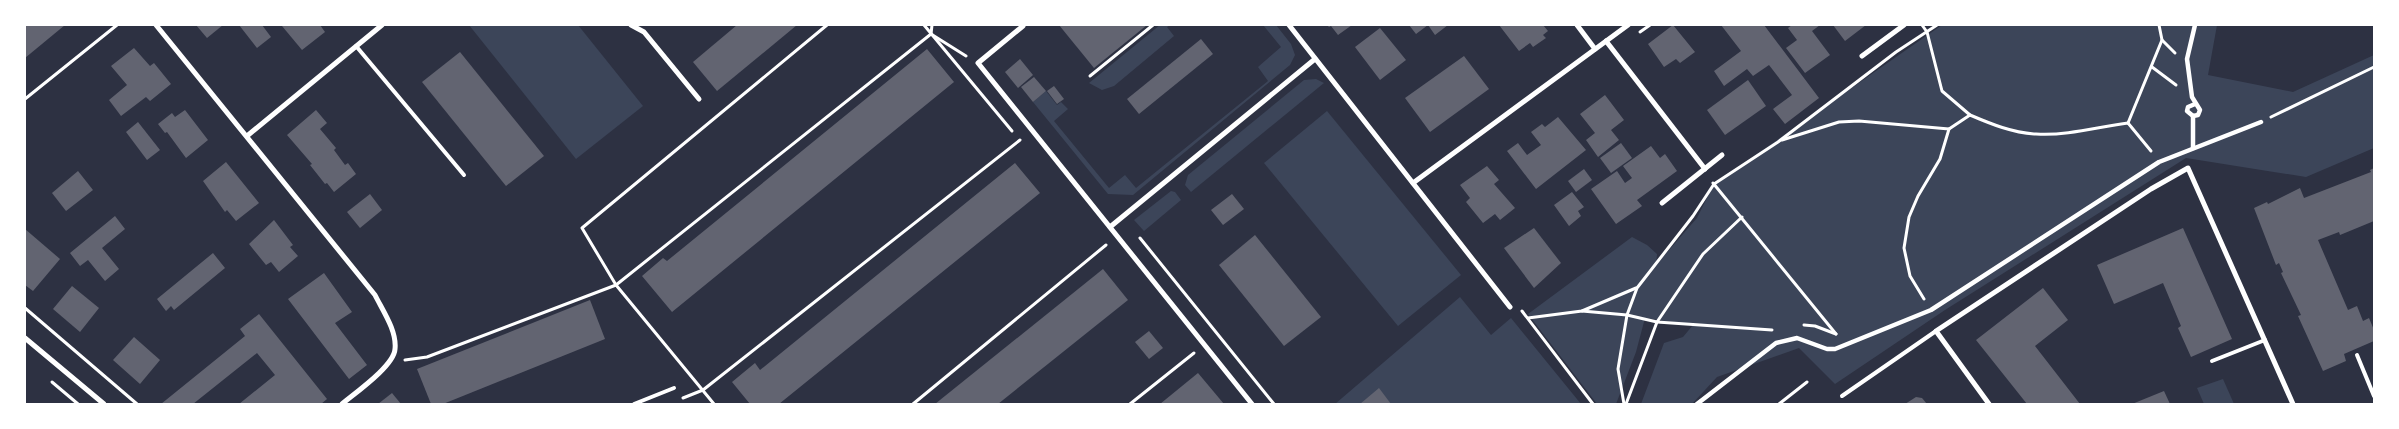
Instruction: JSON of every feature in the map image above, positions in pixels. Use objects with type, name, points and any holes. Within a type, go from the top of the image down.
[{"type":"street","points":[[156,25],[248,136],[375,295],[392,330],[395,349],[391,362],[342,404]]},
{"type":"street","points":[[248,136],[382,25]]},
{"type":"street","points":[[631,25],[644,32],[699,99]]},
{"type":"street","points":[[1289,25],[1510,307]]},
{"type":"street","points":[[1577,25],[1595,49]]},
{"type":"street","points":[[1413,183],[1628,25]]},
{"type":"street","points":[[1862,56],[1904,25]]},
{"type":"street","points":[[2193,116],[2198,115],[2200,110],[2192,97],[2187,60],[2195,25]]},
{"type":"street","points":[[1023,26],[978,63],[1252,404]]},
{"type":"street","points":[[1606,41],[1705,169]]},
{"type":"street","points":[[1110,227],[1315,59]]},
{"type":"street","points":[[2193,116],[2187,111],[2188,106],[2195,104]]},
{"type":"street","points":[[2193,116],[2193,148]]},
{"type":"street","points":[[1697,404],[1776,343],[1797,338],[1827,349],[1845,346],[1931,310],[2159,162],[2261,122]]},
{"type":"street","points":[[1662,203],[1722,156]]},
{"type":"street","points":[[1989,404],[1936,331],[2151,189],[2188,168],[2293,404]]},
{"type":"street","points":[[25,338],[104,404]]},
{"type":"lane","points":[[356,46],[464,175]]},
{"type":"lane","points":[[1842,396],[1936,331]]},
{"type":"lane","points":[[2212,361],[2264,340]]},
{"type":"lane","points":[[2356,356],[2374,396]]},
{"type":"lane","points":[[634,404],[674,388]]},
{"type":"lane","points":[[348,399],[352,404]]},
{"type":"path","points":[[25,99],[116,25]]},
{"type":"path","points":[[714,404],[616,285],[582,228],[827,25]]},
{"type":"path","points":[[391,362],[427,357],[616,285],[931,34],[932,25]]},
{"type":"path","points":[[1090,76],[1153,25]]},
{"type":"path","points":[[1636,36],[1650,25]]},
{"type":"path","points":[[1922,25],[1926,32],[1942,91],[1970,115],[2001,128],[2036,134],[2060,133],[2128,123]]},
{"type":"path","points":[[1625,404],[1618,369],[1627,315],[1636,288],[1693,216],[1714,184],[1778,142],[1896,52],[1937,25]]},
{"type":"path","points":[[2128,123],[2162,40],[2159,25]]},
{"type":"path","points":[[931,34],[978,63]]},
{"type":"path","points":[[2152,67],[2192,97]]},
{"type":"path","points":[[2261,122],[2374,67]]},
{"type":"path","points":[[1778,142],[1839,122],[1859,121],[1949,129],[1970,115]]},
{"type":"path","points":[[2128,123],[2159,162]]},
{"type":"path","points":[[1931,310],[1910,276],[1904,248],[1909,217],[1918,196],[1940,159],[1949,129]]},
{"type":"path","points":[[677,400],[703,390],[1020,140]]},
{"type":"path","points":[[2144,156],[2160,148]]},
{"type":"path","points":[[1705,169],[1714,184],[1845,346]]},
{"type":"path","points":[[1625,404],[1657,322],[1703,254],[1742,217]]},
{"type":"path","points":[[1140,238],[1274,404]]},
{"type":"path","points":[[913,404],[1106,245]]},
{"type":"path","points":[[1582,311],[1636,288]]},
{"type":"path","points":[[1916,302],[1931,294]]},
{"type":"path","points":[[25,308],[137,404]]},
{"type":"path","points":[[1521,310],[1593,404]]},
{"type":"path","points":[[1527,318],[1582,311],[1627,315],[1657,322],[1782,330]]},
{"type":"path","points":[[1799,324],[1815,326],[1836,334],[1844,331]]},
{"type":"path","points":[[1130,404],[1194,352]]},
{"type":"path","points":[[1779,404],[1807,382]]},
{"type":"shaded area","points":[[469,25],[578,25],[643,106],[576,159]]},
{"type":"shaded area","points":[[1160,25],[1170,25],[1167,27],[1174,36],[1114,86],[1102,90],[1089,83]]},
{"type":"shaded area","points":[[1263,25],[1276,25],[1291,44],[1295,55],[1290,65],[1133,195],[1108,194],[1033,102],[1046,91],[1057,105],[1061,102],[1068,109],[1054,121],[1109,188],[1125,175],[1136,188],[1268,81],[1258,67],[1281,47]]},
{"type":"shaded area","points":[[1942,25],[2217,25],[2208,75],[2293,92],[2374,55],[2374,148],[2306,177],[2186,158],[1945,310],[1835,384],[1799,348],[1717,377],[1692,404],[1641,404],[1664,343],[1683,337],[1693,325],[1645,318],[1636,352],[1616,404],[1597,404],[1528,314],[1632,237],[1647,245],[1657,254],[1656,265],[1697,218],[1714,184]]},
{"type":"shaded area","points":[[1316,79],[1324,83],[1191,192],[1185,185],[1188,175],[1304,80]]},
{"type":"shaded area","points":[[1327,111],[1461,275],[1398,326],[1264,163]]},
{"type":"shaded area","points":[[1171,191],[1175,192],[1181,200],[1144,231],[1134,220]]},
{"type":"shaded area","points":[[1460,297],[1491,335],[1511,318],[1581,404],[1335,404]]},
{"type":"shaded area","points":[[2223,379],[2234,404],[2204,404],[2197,388]]},
{"type":"building","points":[[25,25],[65,25],[25,58]]},
{"type":"building","points":[[196,25],[223,25],[207,38]]},
{"type":"building","points":[[239,25],[262,25],[271,37],[257,48]]},
{"type":"building","points":[[283,25],[320,25],[325,32],[302,50]]},
{"type":"building","points":[[737,25],[797,25],[717,91],[693,62]]},
{"type":"building","points":[[1059,25],[1147,25],[1094,68]]},
{"type":"building","points":[[1327,25],[1352,25],[1338,35],[1331,26]]},
{"type":"building","points":[[1409,25],[1428,25],[1416,34]]},
{"type":"building","points":[[1428,25],[1448,25],[1435,35]]},
{"type":"building","points":[[1499,25],[1543,25],[1548,31],[1543,35],[1546,38],[1533,47],[1530,43],[1519,51]]},
{"type":"building","points":[[1673,25],[1695,52],[1680,63],[1676,59],[1664,67],[1648,44]]},
{"type":"building","points":[[1721,25],[1764,25],[1819,98],[1785,124],[1773,109],[1792,95],[1769,65],[1753,76],[1747,69],[1724,86],[1714,71],[1741,51]]},
{"type":"building","points":[[1792,25],[1820,25],[1812,31],[1830,55],[1805,73],[1786,48],[1797,40],[1788,28]]},
{"type":"building","points":[[1833,25],[1866,25],[1845,41]]},
{"type":"building","points":[[1380,28],[1406,60],[1380,80],[1355,47]]},
{"type":"building","points":[[1201,39],[1213,54],[1139,114],[1127,99]]},
{"type":"building","points":[[134,48],[150,66],[154,63],[171,84],[150,101],[146,97],[121,116],[109,100],[127,85],[111,66]]},
{"type":"building","points":[[927,49],[954,82],[672,312],[642,276],[663,258],[667,261]]},
{"type":"building","points":[[460,52],[544,156],[506,186],[422,82]]},
{"type":"building","points":[[1464,56],[1489,89],[1430,132],[1405,98]]},
{"type":"building","points":[[1020,59],[1033,75],[1018,88],[1005,72]]},
{"type":"building","points":[[1034,77],[1046,91],[1033,102],[1021,87]]},
{"type":"building","points":[[1748,80],[1766,106],[1725,135],[1707,110]]},
{"type":"building","points":[[1054,86],[1064,99],[1057,104],[1047,91]]},
{"type":"building","points":[[1605,95],[1624,120],[1611,130],[1619,140],[1598,157],[1586,140],[1595,133],[1580,114]]},
{"type":"building","points":[[185,110],[208,140],[186,158],[167,132],[165,133],[158,124],[172,113],[175,117]]},
{"type":"building","points":[[316,110],[327,123],[320,129],[336,148],[334,150],[345,165],[348,163],[356,174],[334,192],[327,183],[325,184],[310,165],[312,164],[287,135]]},
{"type":"building","points":[[1558,117],[1586,150],[1536,189],[1507,151],[1518,143],[1527,155],[1541,145],[1531,132],[1542,124],[1545,127]]},
{"type":"building","points":[[138,122],[160,150],[147,160],[126,132]]},
{"type":"building","points":[[1621,143],[1632,158],[1611,173],[1600,158]]},
{"type":"building","points":[[1651,146],[1660,158],[1665,154],[1677,171],[1637,200],[1642,206],[1616,224],[1591,189],[1617,171],[1625,183],[1632,178],[1623,166]]},
{"type":"building","points":[[226,162],[259,203],[236,221],[227,210],[225,212],[203,181]]},
{"type":"building","points":[[1015,163],[1040,193],[779,404],[750,404],[732,382],[755,363],[760,370]]},
{"type":"building","points":[[1487,166],[1499,180],[1494,184],[1515,208],[1500,220],[1495,214],[1483,223],[1466,202],[1470,198],[1460,185]]},
{"type":"building","points":[[2374,168],[2374,221],[2340,235],[2339,232],[2318,240],[2348,310],[2357,306],[2363,321],[2369,318],[2374,330],[2374,341],[2344,354],[2346,361],[2323,371],[2298,316],[2301,315],[2281,273],[2283,272],[2279,263],[2276,265],[2254,208],[2267,202],[2268,204],[2300,188],[2304,198],[2371,172],[2370,170]]},
{"type":"building","points":[[1584,169],[1592,180],[1576,192],[1568,181]]},
{"type":"building","points":[[78,171],[93,190],[66,211],[52,193]]},
{"type":"building","points":[[1572,192],[1584,207],[1578,211],[1581,216],[1569,226],[1554,205]]},
{"type":"building","points":[[370,194],[382,210],[360,228],[347,212]]},
{"type":"building","points":[[1232,194],[1244,209],[1223,225],[1211,210]]},
{"type":"building","points":[[115,216],[125,229],[102,248],[119,269],[105,281],[88,260],[80,266],[70,253]]},
{"type":"building","points":[[274,220],[293,245],[290,247],[298,256],[279,272],[271,262],[266,265],[249,244]]},
{"type":"building","points":[[1534,228],[1561,263],[1534,288],[1504,248]]},
{"type":"building","points":[[2183,228],[2232,339],[2191,357],[2178,328],[2181,326],[2163,283],[2114,304],[2097,265]]},
{"type":"building","points":[[25,229],[60,259],[33,291],[25,285]]},
{"type":"building","points":[[1255,235],[1321,317],[1284,346],[1219,265]]},
{"type":"building","points":[[213,253],[225,268],[174,310],[171,306],[166,311],[157,299]]},
{"type":"building","points":[[1103,269],[1128,300],[998,404],[935,404]]},
{"type":"building","points":[[324,273],[352,312],[335,323],[367,365],[349,379],[288,299]]},
{"type":"building","points":[[72,286],[99,308],[80,332],[53,309]]},
{"type":"building","points":[[2043,288],[2068,320],[2035,346],[2080,404],[2027,404],[1976,340]]},
{"type":"building","points":[[590,300],[605,339],[443,404],[431,404],[417,369]]},
{"type":"building","points":[[259,314],[327,399],[321,404],[239,404],[275,375],[257,353],[193,404],[161,404],[245,336],[240,329]]},
{"type":"building","points":[[1149,331],[1163,348],[1149,359],[1135,342]]},
{"type":"building","points":[[134,337],[160,360],[140,384],[113,360]]},
{"type":"building","points":[[1198,373],[1224,404],[1160,404]]},
{"type":"building","points":[[1379,388],[1391,404],[1360,404]]},
{"type":"building","points":[[2164,391],[2170,404],[2132,404]]},
{"type":"building","points":[[392,393],[401,404],[378,404]]},
{"type":"building","points":[[1916,397],[1922,398],[1927,404],[1905,404]]}]
